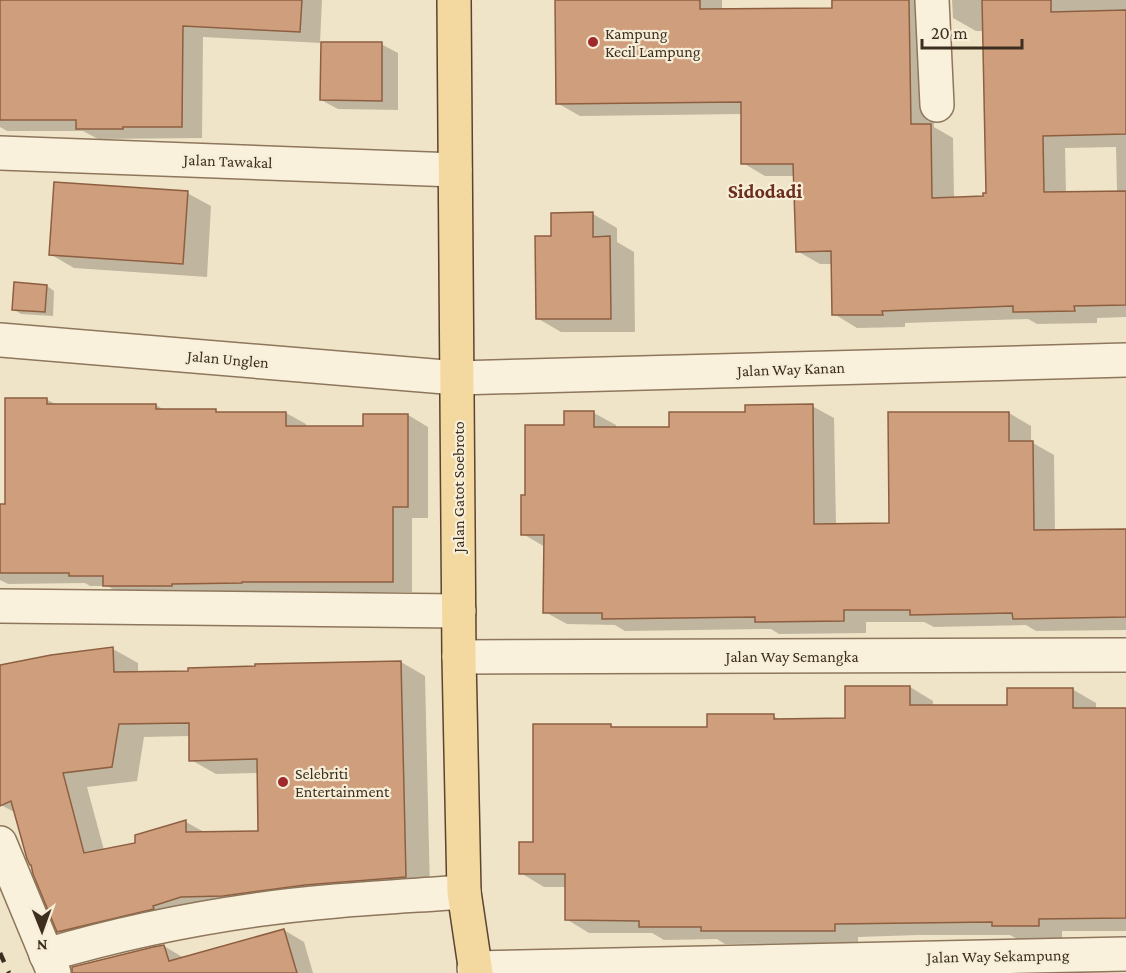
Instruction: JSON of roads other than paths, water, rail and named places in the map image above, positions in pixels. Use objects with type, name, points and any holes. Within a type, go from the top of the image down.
[{"type":"main road","name":"Jalan Gatot Soebroto","points":[[454,0],[459,657],[464,892],[475,971]]},
{"type":"street","points":[[932,0],[937,105]]},
{"type":"street","name":"Jalan Tawakal","points":[[0,153],[455,170]]},
{"type":"street","name":"Jalan Unglen","points":[[0,340],[457,378]]},
{"type":"street","name":"Jalan Way Kanan","points":[[457,378],[1126,360]]},
{"type":"street","points":[[0,606],[459,611]]},
{"type":"street","name":"Jalan Way Semangka","points":[[459,657],[1126,655]]},
{"type":"street","points":[[0,843],[50,964],[136,931],[255,910],[359,899],[464,892]]},
{"type":"street","name":"Jalan Way Sekampung","points":[[475,971],[1126,954]]},
{"type":"railway","points":[[0,953],[9,973]]},
{"type":"place","name":"Kampung Kecil Lampung","points":[[593,42]]},
{"type":"place","name":"Selebriti Entertainment","points":[[283,782]]},
{"type":"district","name":"Sidodadi","points":[[765,191]]}]
